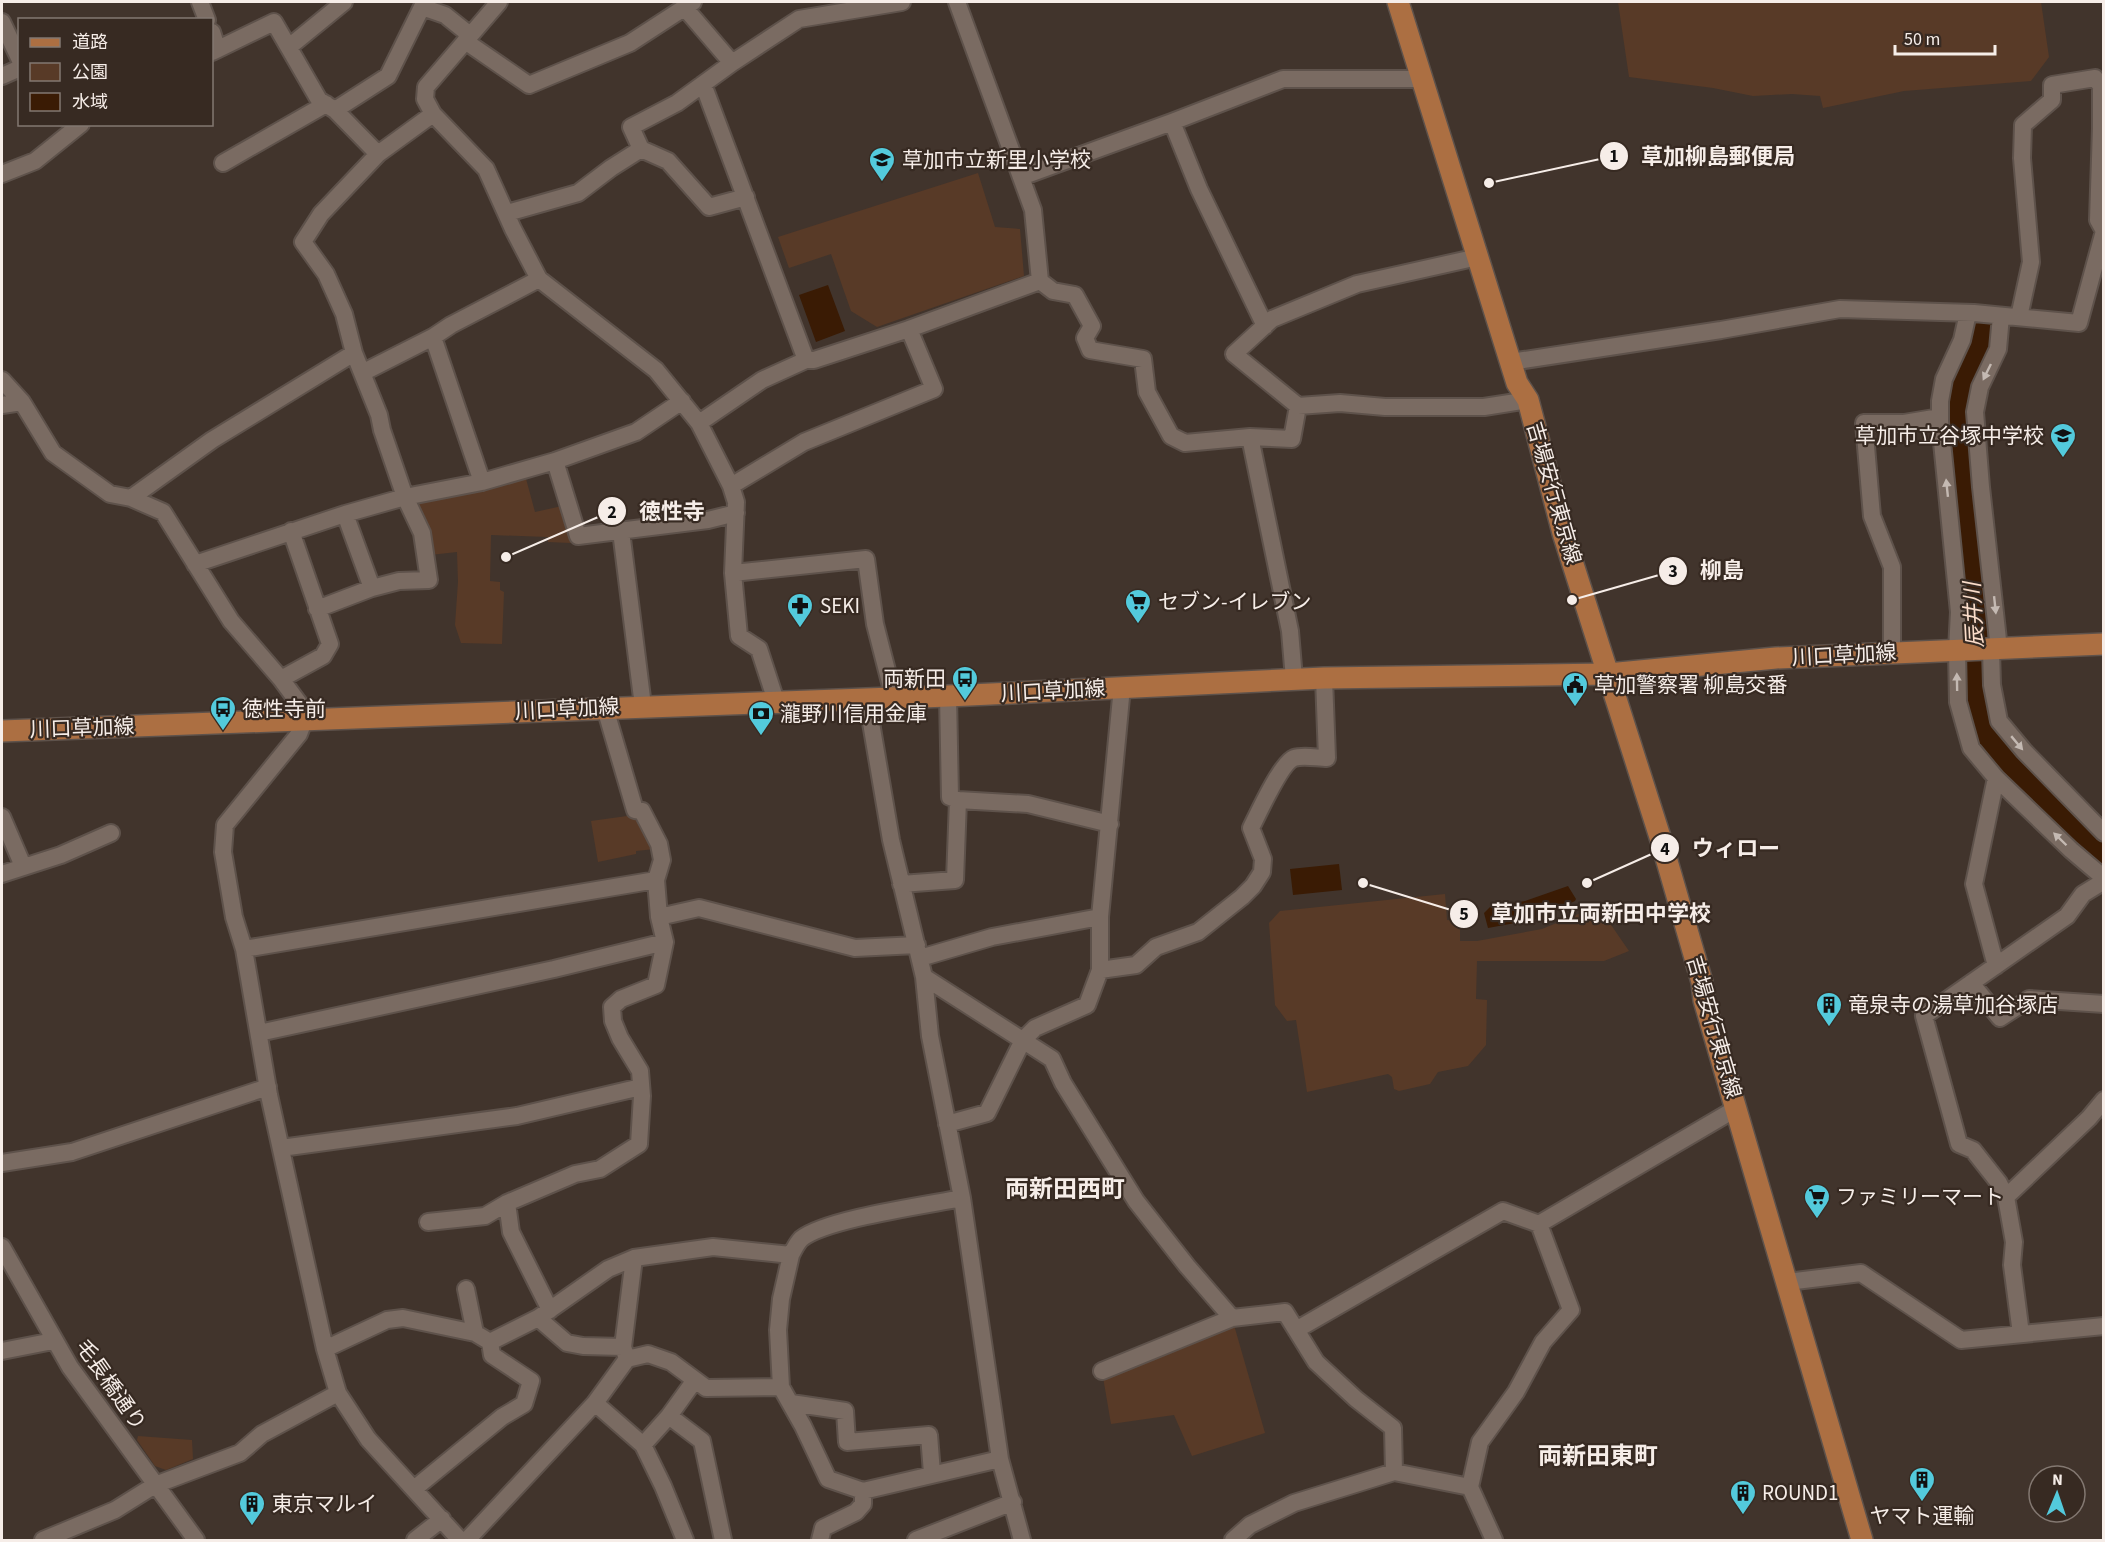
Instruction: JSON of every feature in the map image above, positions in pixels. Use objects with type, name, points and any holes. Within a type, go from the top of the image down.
[{"type":"main road","name":"吉場安行東京線","points":[[1398,2],[1517,383],[1528,400],[1563,533],[1660,837],[1702,982],[1704,999],[1862,1540]]},
{"type":"main road","name":"川口草加線","points":[[2,731],[948,696],[1294,679],[1608,674],[1776,658],[2103,644]]},
{"type":"street","points":[[200,2],[206,18]]},
{"type":"street","points":[[289,47],[344,2]]},
{"type":"street","points":[[500,2],[426,87],[425,99],[433,114],[486,169],[539,279],[656,370],[699,423],[731,486],[736,502],[733,573],[739,636],[759,649],[776,701]]},
{"type":"street","points":[[746,197],[709,207],[668,161],[641,148],[631,128],[677,103],[732,63],[799,20],[902,2]]},
{"type":"street","points":[[957,2],[1033,210],[1040,281],[1053,291],[1075,295],[1092,326],[1085,338],[1090,350],[1143,359],[1147,392],[1171,436],[1185,443],[1250,437],[1292,440],[1298,405]]},
{"type":"street","points":[[223,163],[388,76],[416,4],[445,15],[468,38],[529,85],[630,43],[688,4],[732,63]]},
{"type":"street","points":[[2,22],[18,56]]},
{"type":"street","points":[[213,44],[274,22],[319,100],[330,107],[378,154]]},
{"type":"street","points":[[2,76],[18,69]]},
{"type":"street","points":[[1511,363],[1839,309],[1968,313],[2079,323],[2098,273],[2103,231],[2098,220],[2102,86],[2095,78],[2052,85],[2052,100],[2023,125],[2022,158],[2031,262],[2019,317]]},
{"type":"street","points":[[1021,177],[1282,79],[1423,79]]},
{"type":"street","points":[[703,84],[806,360]]},
{"type":"street","points":[[317,609],[372,588],[399,581],[429,580],[422,533],[405,497],[379,415],[354,353],[344,314],[326,274],[303,242],[321,214],[378,154],[433,114]]},
{"type":"street","points":[[1172,122],[1199,189],[1265,326]]},
{"type":"street","points":[[2,174],[35,161],[79,126]]},
{"type":"street","points":[[507,213],[578,193],[641,148]]},
{"type":"street","points":[[1478,257],[1357,284],[1272,319],[1234,354],[1298,405],[1341,403],[1484,407],[1528,400]]},
{"type":"street","points":[[362,373],[539,279]]},
{"type":"street","points":[[699,423],[762,380],[806,360],[909,329],[1040,281]]},
{"type":"street","points":[[1968,313],[1962,340],[1944,379],[1940,401],[1959,612],[1958,702],[1971,748],[1996,778],[2103,880],[2083,894],[2067,916],[1924,1016],[1959,1144],[1973,1150],[1999,1183],[2006,1197],[2014,1242],[2012,1265],[2021,1334]]},
{"type":"street","points":[[2001,316],[1998,349],[1980,387],[1975,412],[1995,649],[1992,685],[1999,721],[2024,752],[2103,833]]},
{"type":"street","points":[[731,486],[804,442],[934,389],[909,329]]},
{"type":"street","points":[[433,337],[482,482]]},
{"type":"street","points":[[131,498],[212,440],[354,353]]},
{"type":"street","points":[[2,380],[22,402],[53,453],[110,494],[131,498],[163,512],[231,621],[301,706],[304,721],[299,734],[225,825],[223,852],[234,917],[244,949],[268,1087],[324,1349],[338,1393],[368,1439],[460,1540]]},
{"type":"street","points":[[195,564],[345,514],[405,497],[482,482],[555,461],[636,432],[682,401]]},
{"type":"street","points":[[2,405],[22,402]]},
{"type":"street","points":[[1892,652],[1892,567],[1872,516],[1864,423],[1904,423],[1940,417]]},
{"type":"street","points":[[1250,437],[1290,630],[1294,679]]},
{"type":"street","points":[[555,461],[578,536],[708,520],[736,513]]},
{"type":"street","points":[[345,514],[372,588]]},
{"type":"street","points":[[281,679],[323,656],[330,644],[291,531]]},
{"type":"street","points":[[621,531],[643,706]]},
{"type":"street","points":[[733,573],[866,560],[875,624],[894,698]]},
{"type":"street","points":[[1100,970],[1136,965],[1156,947],[1198,932],[1253,886],[1262,872],[1263,859],[1251,828],[1279,774],[1288,762],[1295,758],[1327,758],[1324,678]]},
{"type":"street","points":[[947,1124],[987,1113],[1023,1040],[1035,1028],[1087,1005],[1100,970],[1100,917],[1122,687]]},
{"type":"street","points":[[948,696],[950,797],[958,800],[1028,804],[1110,824]]},
{"type":"street","points":[[867,699],[891,840],[924,977],[930,1036],[962,1198],[1000,1459],[1022,1540]]},
{"type":"street","points":[[428,1222],[485,1216],[507,1203],[575,1174],[600,1169],[639,1144],[640,1071],[620,1038],[613,1021],[612,1007],[621,999],[656,985],[665,942],[659,917],[656,880],[662,860],[659,844],[642,811],[635,810],[605,708]]},
{"type":"street","points":[[1995,966],[1974,884],[1996,778]]},
{"type":"street","points":[[901,884],[955,880],[958,800]]},
{"type":"street","points":[[2,817],[23,866]]},
{"type":"street","points":[[2,874],[61,855],[111,833]]},
{"type":"street","points":[[244,949],[656,880]]},
{"type":"street","points":[[659,917],[699,908],[855,948],[919,951],[1100,917]]},
{"type":"street","points":[[259,1033],[554,969],[665,942]]},
{"type":"street","points":[[924,977],[1052,1059],[1063,1083],[1136,1201],[1187,1266],[1232,1318]]},
{"type":"street","points":[[1971,983],[2000,1018],[2029,999],[2103,1004]]},
{"type":"street","points":[[2,1163],[72,1152],[268,1087]]},
{"type":"street","points":[[281,1148],[517,1116],[641,1087]]},
{"type":"street","points":[[2006,1197],[2089,1118],[2103,1100]]},
{"type":"street","points":[[1539,1224],[1737,1108]]},
{"type":"street","points":[[962,1198],[834,1225],[804,1237],[798,1242],[791,1255],[778,1330],[781,1387],[828,1479],[863,1491],[932,1473],[1000,1459]]},
{"type":"street","points":[[507,1203],[511,1232],[544,1314],[567,1343],[625,1353],[648,1354],[671,1362],[706,1388],[781,1387]]},
{"type":"street","points":[[1296,1330],[1503,1211],[1539,1224],[1571,1310],[1543,1342],[1516,1392],[1480,1442],[1470,1487],[1494,1540]]},
{"type":"street","name":"毛長橋通り","points":[[2,1247],[53,1341],[90,1397],[196,1540]]},
{"type":"street","points":[[490,1342],[544,1314],[608,1269],[634,1258],[713,1247],[791,1255]]},
{"type":"street","points":[[467,1540],[595,1403],[625,1353],[634,1258]]},
{"type":"street","points":[[1787,1282],[1861,1273],[1961,1340],[2103,1326]]},
{"type":"street","points":[[466,1289],[475,1334]]},
{"type":"street","points":[[1102,1371],[1232,1318],[1285,1312],[1316,1362],[1356,1399],[1393,1428],[1394,1472]]},
{"type":"street","points":[[324,1349],[387,1320],[403,1318],[475,1334],[490,1342]]},
{"type":"street","points":[[2,1351],[53,1341]]},
{"type":"street","points":[[414,1489],[502,1417],[524,1404],[531,1382],[492,1355],[490,1342]]},
{"type":"street","points":[[642,1445],[669,1416],[695,1380]]},
{"type":"street","points":[[43,1540],[115,1510],[155,1485],[240,1454],[262,1434],[338,1393]]},
{"type":"street","points":[[595,1403],[642,1445],[663,1486],[685,1540]]},
{"type":"street","points":[[791,1403],[845,1411],[847,1442],[929,1435],[932,1473]]},
{"type":"street","points":[[669,1416],[702,1442],[723,1540]]},
{"type":"street","points":[[1233,1540],[1250,1525],[1294,1503],[1394,1472],[1470,1487]]},
{"type":"street","points":[[820,1540],[823,1528],[856,1512],[863,1504],[863,1491]]},
{"type":"street","points":[[916,1540],[1013,1502]]},
{"type":"street","points":[[415,1540],[442,1519]]},
{"type":"green space","points":[[1618,2],[2041,2],[2049,57],[2031,81],[1904,91],[1823,108],[1820,96],[1792,94],[1753,96],[1713,88],[1629,77]]},
{"type":"green space","points":[[978,173],[995,227],[1020,229],[1024,276],[877,327],[851,311],[831,254],[789,268],[778,237]]},
{"type":"green space","points":[[525,475],[535,512],[562,506],[571,543],[548,542],[548,537],[491,535],[490,581],[500,582],[500,590],[504,592],[502,644],[461,643],[455,625],[458,582],[457,552],[430,555],[414,499]]},
{"type":"green space","points":[[638,816],[655,849],[636,851],[636,854],[598,862],[591,821]]},
{"type":"green space","points":[[1445,894],[1447,920],[1460,921],[1460,941],[1477,941],[1542,929],[1598,906],[1629,951],[1604,961],[1477,961],[1476,999],[1487,1000],[1486,1045],[1468,1066],[1438,1072],[1430,1084],[1399,1091],[1394,1089],[1392,1077],[1388,1074],[1307,1092],[1296,1020],[1287,1021],[1275,1005],[1269,923],[1280,911]]},
{"type":"green space","points":[[1232,1318],[1265,1433],[1192,1456],[1174,1415],[1111,1424],[1102,1371]]},
{"type":"green space","points":[[138,1436],[192,1440],[193,1459],[166,1470],[155,1466],[137,1440]]},
{"type":"water","points":[[828,285],[845,331],[816,342],[799,295]]},
{"type":"water","points":[[1339,864],[1342,890],[1293,895],[1290,869]]},
{"type":"water","points":[[1568,886],[1575,901],[1536,919],[1488,928],[1484,913],[1490,907],[1525,901]]},
{"type":"waterway","name":"辰井川","points":[[1983,329],[1979,344],[1960,386],[1957,410],[1974,597],[1977,712],[1991,743],[2006,762],[2104,855]]},
{"type":"place","name":"草加市立新里小学校","points":[[882,183]]},
{"type":"place","name":"草加柳島郵便局","points":[[1489,183]]},
{"type":"place","name":"草加市立谷塚中学校","points":[[2063,459]]},
{"type":"place","name":"徳性寺","points":[[506,557]]},
{"type":"place","name":"柳島","points":[[1572,600]]},
{"type":"place","name":"セブン-イレブン","points":[[1138,625]]},
{"type":"place","name":"SEKI","points":[[800,629]]},
{"type":"place","name":"両新田","points":[[965,702]]},
{"type":"place","name":"草加警察署 柳島交番","points":[[1575,708]]},
{"type":"place","name":"徳性寺前","points":[[223,732]]},
{"type":"place","name":"瀧野川信用金庫","points":[[761,737]]},
{"type":"place","name":"草加市立両新田中学校","points":[[1363,883]]},
{"type":"place","name":"ウィロー","points":[[1587,883]]},
{"type":"place","name":"竜泉寺の湯草加谷塚店","points":[[1829,1028]]},
{"type":"place","name":"ファミリーマート","points":[[1817,1220]]},
{"type":"place","name":"ヤマト運輸","points":[[1922,1503]]},
{"type":"place","name":"ROUND1","points":[[1743,1516]]},
{"type":"place","name":"東京マルイ","points":[[252,1527]]},
{"type":"district","name":"両新田西町","points":[[1065,1189]]},
{"type":"district","name":"両新田東町","points":[[1598,1456]]}]
